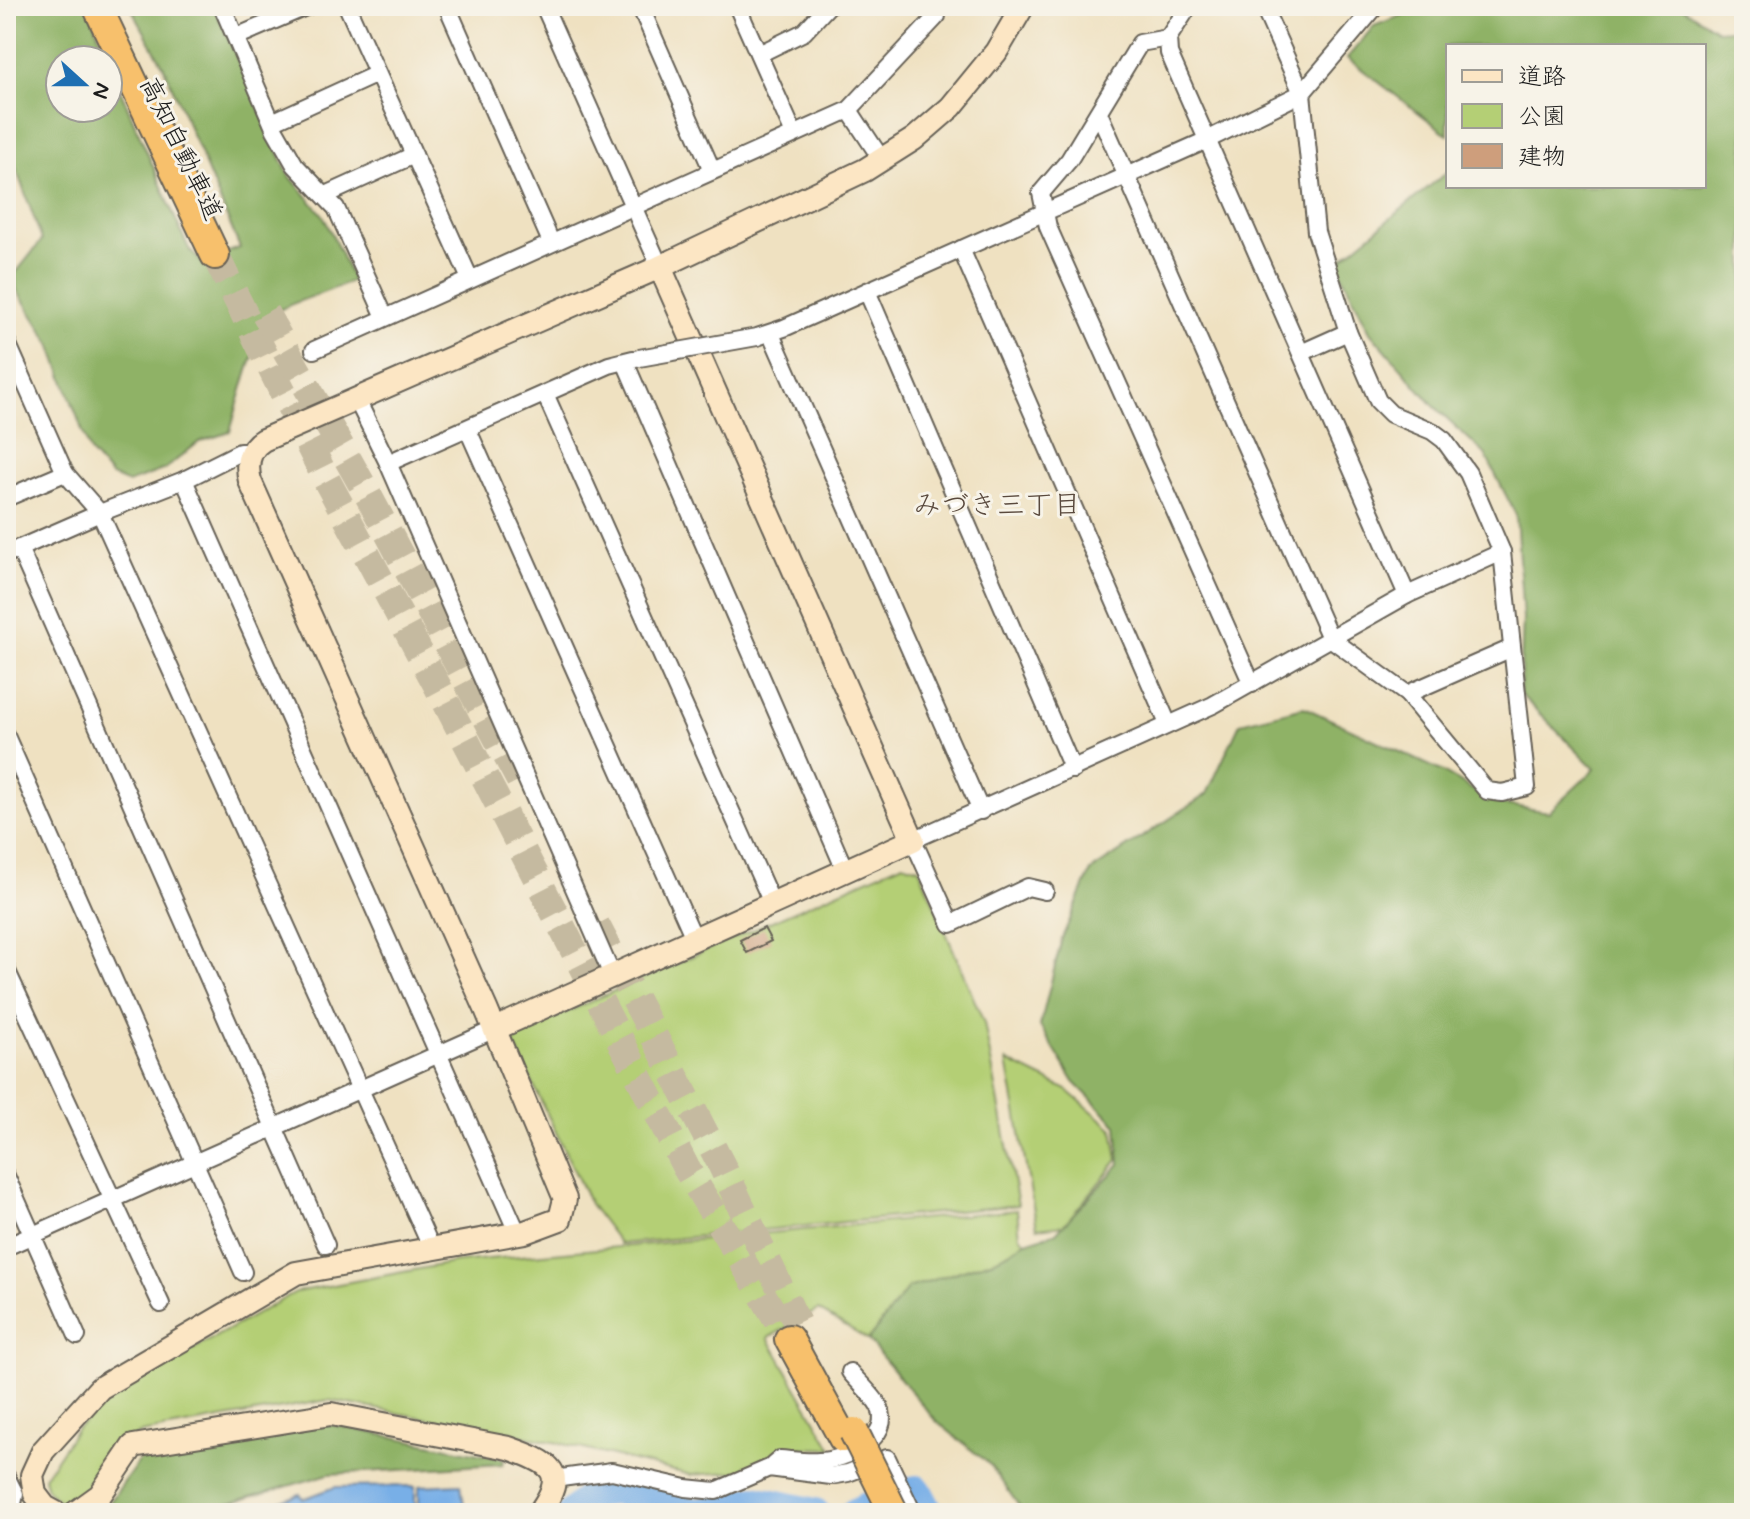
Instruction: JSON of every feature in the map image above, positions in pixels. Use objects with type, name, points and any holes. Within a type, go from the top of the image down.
[{"type":"highway","name":"高知自動車道","points":[[97,6],[222,252],[112,6]]},
{"type":"highway","points":[[795,1336],[849,1435],[899,1510]]},
{"type":"street","points":[[222,6],[272,122],[295,165],[336,208],[385,317]]},
{"type":"street","points":[[236,37],[308,6]]},
{"type":"street","points":[[347,6],[470,279]]},
{"type":"street","points":[[447,6],[551,242]]},
{"type":"street","points":[[518,6],[530,6]]},
{"type":"street","points":[[544,6],[951,924],[1028,887],[1045,891]]},
{"type":"street","points":[[640,6],[712,170]]},
{"type":"street","points":[[737,6],[794,134]]},
{"type":"street","points":[[759,54],[804,32],[828,6]]},
{"type":"street","points":[[1189,6],[1168,38],[1169,53],[1407,595]]},
{"type":"street","points":[[1099,113],[1330,638],[1407,694],[1487,791],[1502,793],[1527,787],[1502,552],[1468,473],[1437,434],[1383,409],[1348,332],[1316,232],[1302,93],[1263,6]]},
{"type":"street","points":[[388,463],[546,396],[609,365],[764,335],[1207,140],[1302,93],[1376,6]]},
{"type":"street","points":[[18,1505],[43,1451],[100,1388],[296,1273],[518,1234],[560,1219],[565,1199],[495,1029],[250,481],[247,468],[252,452],[263,440],[660,267],[882,160],[914,139],[951,107],[990,61],[1015,8]]},
{"type":"street","points":[[314,350],[849,110],[937,16]]},
{"type":"street","points":[[1168,38],[1140,43],[1069,160],[1041,193],[1061,256],[1252,684]]},
{"type":"street","points":[[272,122],[377,74]]},
{"type":"street","points":[[849,110],[882,160]]},
{"type":"street","points":[[326,195],[414,155]]},
{"type":"street","points":[[961,249],[1168,724]]},
{"type":"street","points":[[867,291],[1073,770]]},
{"type":"street","points":[[1301,353],[1348,332]]},
{"type":"street","points":[[764,335],[981,811]]},
{"type":"street","points":[[6,340],[65,473],[100,513],[358,1091],[432,1249]]},
{"type":"street","points":[[632,360],[845,870]]},
{"type":"street","points":[[546,396],[772,903]]},
{"type":"street","points":[[357,400],[388,463],[612,975]]},
{"type":"street","points":[[468,430],[694,938]]},
{"type":"street","points":[[252,452],[240,452],[184,480],[13,551],[277,1128],[326,1245]]},
{"type":"street","points":[[6,498],[65,473]]},
{"type":"street","points":[[184,480],[518,1234]]},
{"type":"street","points":[[6,1247],[1073,770],[1252,684],[1407,595],[1502,552]]},
{"type":"street","points":[[1407,694],[1512,648]]},
{"type":"street","points":[[6,736],[243,1272]]},
{"type":"street","points":[[6,969],[161,1304]]},
{"type":"street","points":[[6,1176],[77,1336]]},
{"type":"street","points":[[554,1479],[612,1471],[686,1488],[716,1491],[769,1468],[780,1459],[819,1461],[844,1456],[879,1432],[882,1425],[879,1406],[850,1372]]},
{"type":"street","points":[[75,1513],[100,1495],[133,1446],[331,1414],[509,1448],[536,1458],[549,1467],[554,1479],[554,1491],[539,1513]]},
{"type":"street","points":[[769,1468],[831,1476],[887,1458],[898,1483],[899,1510]]},
{"type":"street","points":[[6,1476],[18,1505]]},
{"type":"street","points":[[18,1505],[45,1507],[56,1513]]},
{"type":"green space","points":[[6,6],[88,6],[102,44],[44,44],[44,124],[124,124],[124,98],[190,251],[201,261],[240,248],[163,65],[130,6],[214,6],[288,174],[323,215],[353,280],[285,307],[270,319],[249,367],[230,432],[199,442],[165,469],[128,483],[111,476],[90,452],[51,344],[16,289],[15,274],[42,240],[6,141]]},
{"type":"green space","points":[[1426,6],[1680,6],[1717,30],[1744,28],[1744,1513],[1024,1513],[990,1465],[935,1420],[868,1340],[908,1288],[997,1259],[1026,1242],[1057,1232],[1120,1164],[1117,1125],[1074,1082],[1040,1026],[1062,938],[1091,871],[1207,794],[1240,723],[1304,707],[1441,771],[1495,803],[1549,812],[1595,769],[1520,694],[1523,619],[1516,515],[1485,454],[1434,406],[1370,332],[1336,263],[1446,173],[1446,188],[1706,188],[1706,44],[1446,44],[1446,133],[1347,58],[1374,26]]},
{"type":"green space","points":[[903,863],[919,868],[984,1023],[1018,1205],[620,1244],[590,1204],[513,1042],[517,1034]]},
{"type":"green space","points":[[1007,1061],[1067,1090],[1113,1129],[1118,1160],[1064,1225],[1037,1228]]},
{"type":"green space","points":[[1017,1210],[1020,1236],[1026,1242],[997,1259],[908,1288],[868,1340],[818,1310],[768,1338],[832,1449],[783,1447],[746,1471],[691,1475],[559,1443],[328,1400],[141,1433],[118,1451],[84,1492],[60,1502],[47,1490],[44,1477],[77,1428],[105,1404],[143,1377],[296,1292],[457,1262]]},
{"type":"green space","points":[[328,1424],[504,1459],[503,1464],[329,1474],[223,1505],[215,1513],[102,1513],[142,1457],[232,1434]]},
{"type":"water","points":[[461,1484],[465,1513],[419,1513],[419,1486]]},
{"type":"water","points":[[415,1486],[415,1513],[252,1513],[300,1494],[303,1499],[335,1487]]},
{"type":"building","points":[[764,928],[771,941],[747,953],[740,940]]},
{"type":"waterway","points":[[572,1513],[592,1495],[613,1490],[697,1513],[754,1500],[815,1513]]},
{"type":"waterway","points":[[855,1513],[892,1495],[917,1490],[929,1513]]},
{"type":"tunnel","points":[[215,255],[326,479],[446,702],[686,1168],[789,1339]]},
{"type":"tunnel","points":[[265,313],[368,495],[526,792]]},
{"type":"tunnel","points":[[596,925],[721,1164],[797,1323]]},
{"type":"district","name":"みづき三丁目","points":[[997,506]]}]
